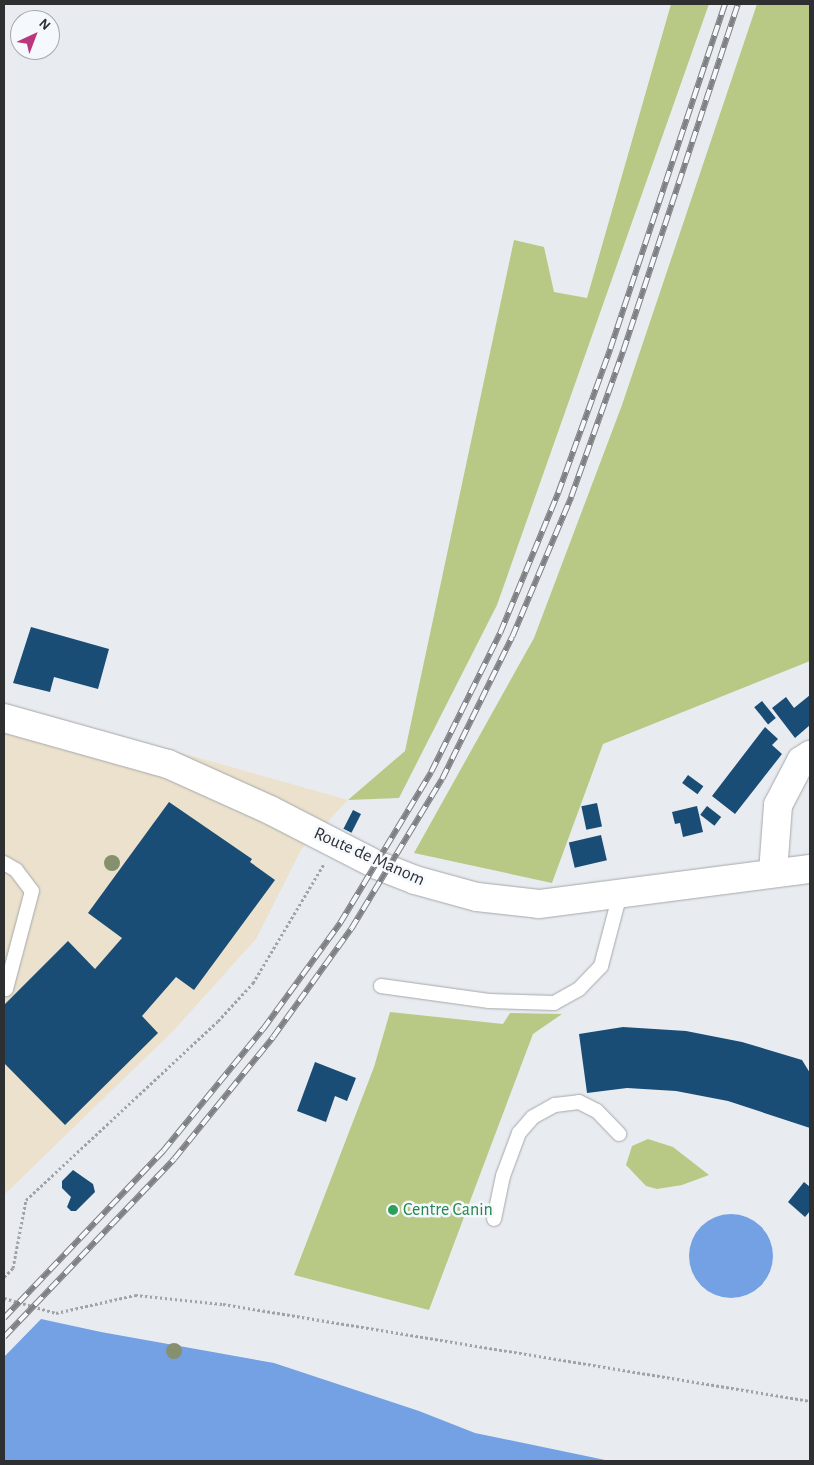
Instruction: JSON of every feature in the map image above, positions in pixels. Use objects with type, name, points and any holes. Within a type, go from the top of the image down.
[{"type":"street","name":"Route de Manom","points":[[4,718],[168,764],[270,810],[336,845],[415,880],[477,898],[539,904],[810,868]]},
{"type":"street","points":[[773,872],[778,805],[797,768],[810,755]]},
{"type":"lane","points":[[4,864],[16,870],[32,891],[6,989],[4,988]]},
{"type":"lane","points":[[382,986],[489,1001],[554,1003],[579,989],[600,966],[620,894]]},
{"type":"lane","points":[[494,1219],[509,1159],[519,1133],[532,1117],[555,1105],[579,1102],[597,1111],[619,1134]]},
{"type":"path","points":[[4,1277],[13,1268],[26,1200],[218,1021],[253,983],[336,845]]},
{"type":"path","points":[[4,1298],[56,1313],[135,1295],[223,1304],[810,1402]]},
{"type":"shaded area","points":[[4,703],[348,800],[301,850],[256,939],[174,1030],[4,1195]]},
{"type":"green space","points":[[671,4],[709,4],[497,605],[399,798],[348,800],[405,751],[514,240],[544,247],[554,292],[587,298]]},
{"type":"green space","points":[[757,4],[810,4],[810,661],[603,744],[552,883],[414,853],[534,638],[622,405]]},
{"type":"green space","name":"Centre Canin","points":[[390,1012],[503,1024],[510,1013],[562,1014],[533,1034],[429,1310],[294,1275],[374,1067]]},
{"type":"green space","points":[[648,1139],[673,1147],[709,1175],[682,1185],[657,1189],[646,1186],[626,1165],[632,1146]]},
{"type":"water","points":[[723,1214],[739,1214],[755,1221],[766,1232],[773,1248],[770,1272],[761,1286],[755,1291],[739,1298],[723,1298],[707,1291],[696,1280],[689,1264],[689,1248],[696,1232],[707,1221]]},
{"type":"water","points":[[4,1311],[101,1332],[274,1363],[419,1411],[475,1433],[610,1461],[4,1461]]},
{"type":"pier","points":[[4,1308],[43,1317],[4,1357]]},
{"type":"building","points":[[31,627],[109,649],[98,689],[54,677],[50,692],[13,683]]},
{"type":"building","points":[[810,695],[810,725],[795,738],[772,708],[786,697],[794,708]]},
{"type":"building","points":[[762,701],[776,718],[768,724],[754,707]]},
{"type":"building","points":[[765,727],[778,739],[772,745],[782,754],[735,814],[712,796]]},
{"type":"building","points":[[688,775],[703,786],[697,794],[682,783]]},
{"type":"building","points":[[169,802],[252,859],[250,862],[275,880],[194,990],[176,977],[142,1016],[158,1033],[65,1125],[4,1063],[4,1005],[68,941],[95,969],[122,938],[88,913]]},
{"type":"building","points":[[597,803],[602,826],[586,830],[581,806]]},
{"type":"building","points":[[697,806],[703,832],[683,837],[680,823],[675,824],[672,812]]},
{"type":"building","points":[[707,806],[721,817],[714,826],[700,815]]},
{"type":"building","points":[[353,810],[361,814],[351,833],[343,829]]},
{"type":"building","points":[[601,835],[607,860],[575,868],[569,842]]},
{"type":"building","points":[[623,1027],[686,1031],[742,1042],[802,1060],[810,1073],[810,1128],[728,1101],[676,1091],[627,1088],[587,1093],[579,1034]]},
{"type":"building","points":[[315,1062],[356,1078],[347,1101],[335,1096],[326,1122],[297,1111]]},
{"type":"building","points":[[73,1170],[93,1184],[95,1192],[76,1211],[71,1211],[67,1207],[71,1197],[62,1188],[62,1181]]},
{"type":"building","points":[[804,1182],[810,1187],[810,1211],[805,1217],[788,1202]]},
{"type":"railway","points":[[4,1318],[163,1151],[263,1029],[340,923],[431,772],[500,633],[558,493],[610,349],[725,4]]},
{"type":"railway","points":[[4,1337],[174,1159],[273,1037],[351,929],[442,779],[512,637],[571,497],[623,351],[738,4]]},
{"type":"place","name":"Centre Canin","points":[[393,1210]]}]
